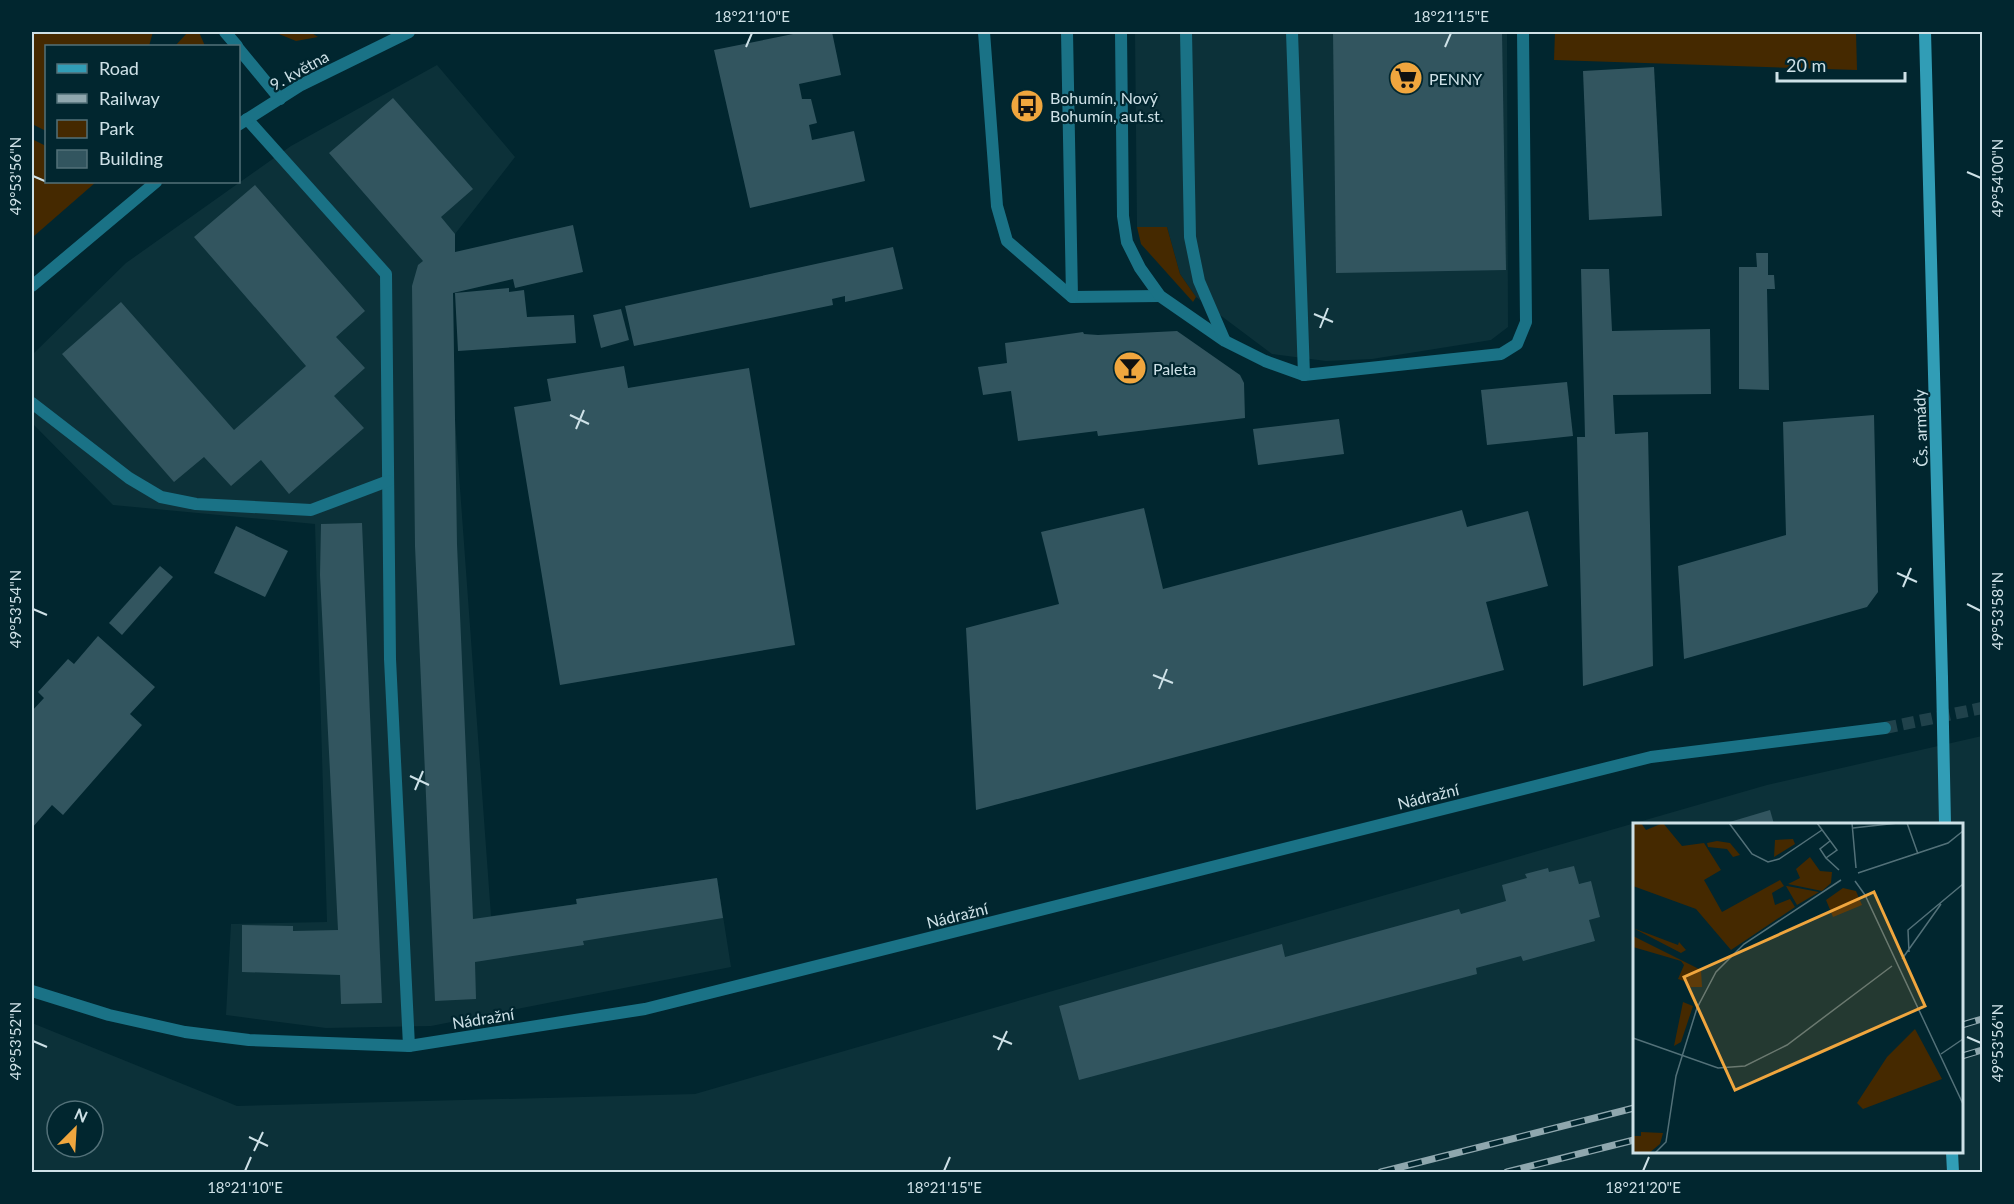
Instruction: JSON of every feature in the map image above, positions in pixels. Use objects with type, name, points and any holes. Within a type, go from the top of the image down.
[{"type":"main road","name":"Čs. armády","points":[[1925,32],[1945,823]]},
{"type":"main road","points":[[1953,1153],[1953,1173]]},
{"type":"street","points":[[225,32],[236,45]]},
{"type":"street","name":"9. května","points":[[243,122],[280,99],[409,32]]},
{"type":"street","points":[[984,32],[997,206],[1008,241],[1072,297],[1160,296]]},
{"type":"street","points":[[1067,32],[1072,297]]},
{"type":"street","points":[[1121,32],[1123,216],[1127,242],[1140,268],[1160,296],[1225,341],[1264,361],[1304,375],[1501,354],[1517,344],[1526,322],[1523,32]]},
{"type":"street","points":[[1186,32],[1190,237],[1199,280],[1225,341]]},
{"type":"street","points":[[1292,32],[1304,375]]},
{"type":"street","points":[[240,49],[280,99]]},
{"type":"street","points":[[243,122],[386,274],[390,659],[409,1046]]},
{"type":"street","points":[[32,286],[155,183]]},
{"type":"street","points":[[32,403],[129,478],[161,497],[196,504],[311,510],[388,481]]},
{"type":"street","name":"Nádražní","points":[[32,991],[110,1015],[185,1032],[249,1040],[409,1046],[645,1009],[1651,757],[1885,728]]},
{"type":"shaded area","points":[[1135,32],[1507,32],[1508,327],[1491,340],[1372,359],[1326,361],[1272,354],[1196,297],[1180,274],[1167,227],[1137,227]]},
{"type":"shaded area","points":[[437,65],[515,157],[455,234],[453,286],[455,419],[491,916],[576,904],[576,899],[717,878],[731,967],[431,1026],[326,1028],[226,1015],[231,924],[327,922],[315,524],[113,505],[32,423],[32,355],[126,263],[291,146]]},
{"type":"shaded area","points":[[1982,736],[1982,1172],[32,1172],[32,1023],[237,1106],[695,1094],[1633,824],[1633,1153],[1963,1153],[1963,823],[1635,823],[1767,785]]},
{"type":"green space","points":[[32,32],[153,32],[149,45],[45,45],[45,130],[32,124]]},
{"type":"green space","points":[[188,32],[199,32],[205,45],[176,45]]},
{"type":"green space","points":[[274,32],[310,32],[318,37],[296,41]]},
{"type":"green space","points":[[1555,32],[1856,32],[1857,70],[1554,60]]},
{"type":"green space","points":[[32,139],[45,146],[45,183],[95,183],[34,236],[32,232]]},
{"type":"green space","points":[[1137,227],[1167,227],[1180,274],[1196,297],[1193,302],[1141,244]]},
{"type":"building","points":[[803,32],[832,32],[841,75],[799,84],[802,99],[811,99],[817,123],[809,125],[812,140],[854,131],[865,181],[750,208],[714,50]]},
{"type":"building","points":[[1333,32],[1502,32],[1506,270],[1336,273]]},
{"type":"building","points":[[1654,67],[1662,216],[1589,220],[1583,71]]},
{"type":"building","points":[[393,98],[473,189],[441,217],[455,234],[455,252],[573,225],[583,272],[515,288],[513,279],[453,293],[457,544],[473,919],[577,904],[576,899],[717,878],[723,918],[583,941],[584,945],[475,962],[476,999],[435,1001],[415,546],[412,286],[418,265],[423,261],[329,153]]},
{"type":"building","points":[[255,185],[365,311],[336,337],[365,368],[334,396],[364,428],[289,494],[261,460],[231,486],[204,457],[174,482],[62,354],[121,302],[234,430],[306,366],[194,237]]},
{"type":"building","points":[[893,247],[903,289],[845,302],[845,296],[832,299],[833,305],[634,346],[625,306]]},
{"type":"building","points":[[1756,253],[1768,253],[1768,275],[1774,275],[1775,289],[1767,289],[1769,390],[1739,389],[1739,267],[1757,267]]},
{"type":"building","points":[[1581,269],[1609,269],[1612,331],[1710,329],[1711,394],[1613,395],[1615,434],[1648,432],[1653,666],[1583,686],[1577,437],[1585,437]]},
{"type":"building","points":[[509,288],[509,292],[524,290],[527,317],[574,315],[576,343],[458,351],[455,293]]},
{"type":"building","points":[[621,309],[629,340],[601,348],[593,315]]},
{"type":"building","points":[[1177,331],[1240,375],[1244,383],[1245,418],[1098,436],[1097,431],[1018,441],[1011,391],[983,395],[978,367],[1007,363],[1005,343],[1083,332],[1098,335]]},
{"type":"building","points":[[624,366],[628,388],[749,368],[795,645],[560,685],[514,407],[551,401],[547,379]]},
{"type":"building","points":[[1567,382],[1573,436],[1487,445],[1481,390]]},
{"type":"building","points":[[1874,415],[1878,592],[1867,607],[1684,659],[1678,566],[1786,535],[1783,422]]},
{"type":"building","points":[[1339,419],[1344,454],[1258,465],[1253,429]]},
{"type":"building","points":[[1144,508],[1163,589],[1462,510],[1467,527],[1528,511],[1548,586],[1486,602],[1504,670],[976,810],[966,628],[1059,604],[1041,532]]},
{"type":"building","points":[[362,523],[382,1003],[341,1004],[340,975],[242,972],[242,925],[293,926],[293,931],[338,930],[320,575],[321,524]]},
{"type":"building","points":[[236,526],[288,551],[265,597],[214,573]]},
{"type":"building","points":[[160,566],[173,577],[122,635],[109,623]]},
{"type":"building","points":[[98,636],[155,687],[130,714],[142,725],[63,815],[52,805],[32,828],[32,711],[44,698],[38,692],[68,659],[74,664]]},
{"type":"building","points":[[1770,810],[1774,823],[1726,823]]},
{"type":"building","points":[[1574,866],[1579,884],[1591,881],[1600,917],[1589,920],[1595,941],[1523,961],[1521,956],[1476,968],[1477,974],[1079,1080],[1059,1006],[1282,944],[1285,957],[1459,909],[1461,914],[1506,901],[1502,885],[1527,878],[1525,874],[1548,868],[1549,872]]},
{"type":"tunnel","points":[[1885,728],[1982,708]]},
{"type":"railway","points":[[1963,1025],[1982,1019]]},
{"type":"railway","points":[[1963,1056],[1982,1050]]},
{"type":"railway","points":[[1381,1172],[1633,1108]]},
{"type":"railway","points":[[1507,1172],[1633,1140]]},
{"type":"place","name":"PENNY","points":[[1406,78]]},
{"type":"place","name":"Bohumín, Nový Bohumín, aut.st.","points":[[1027,106]]},
{"type":"place","name":"Paleta","points":[[1130,368]]}]
